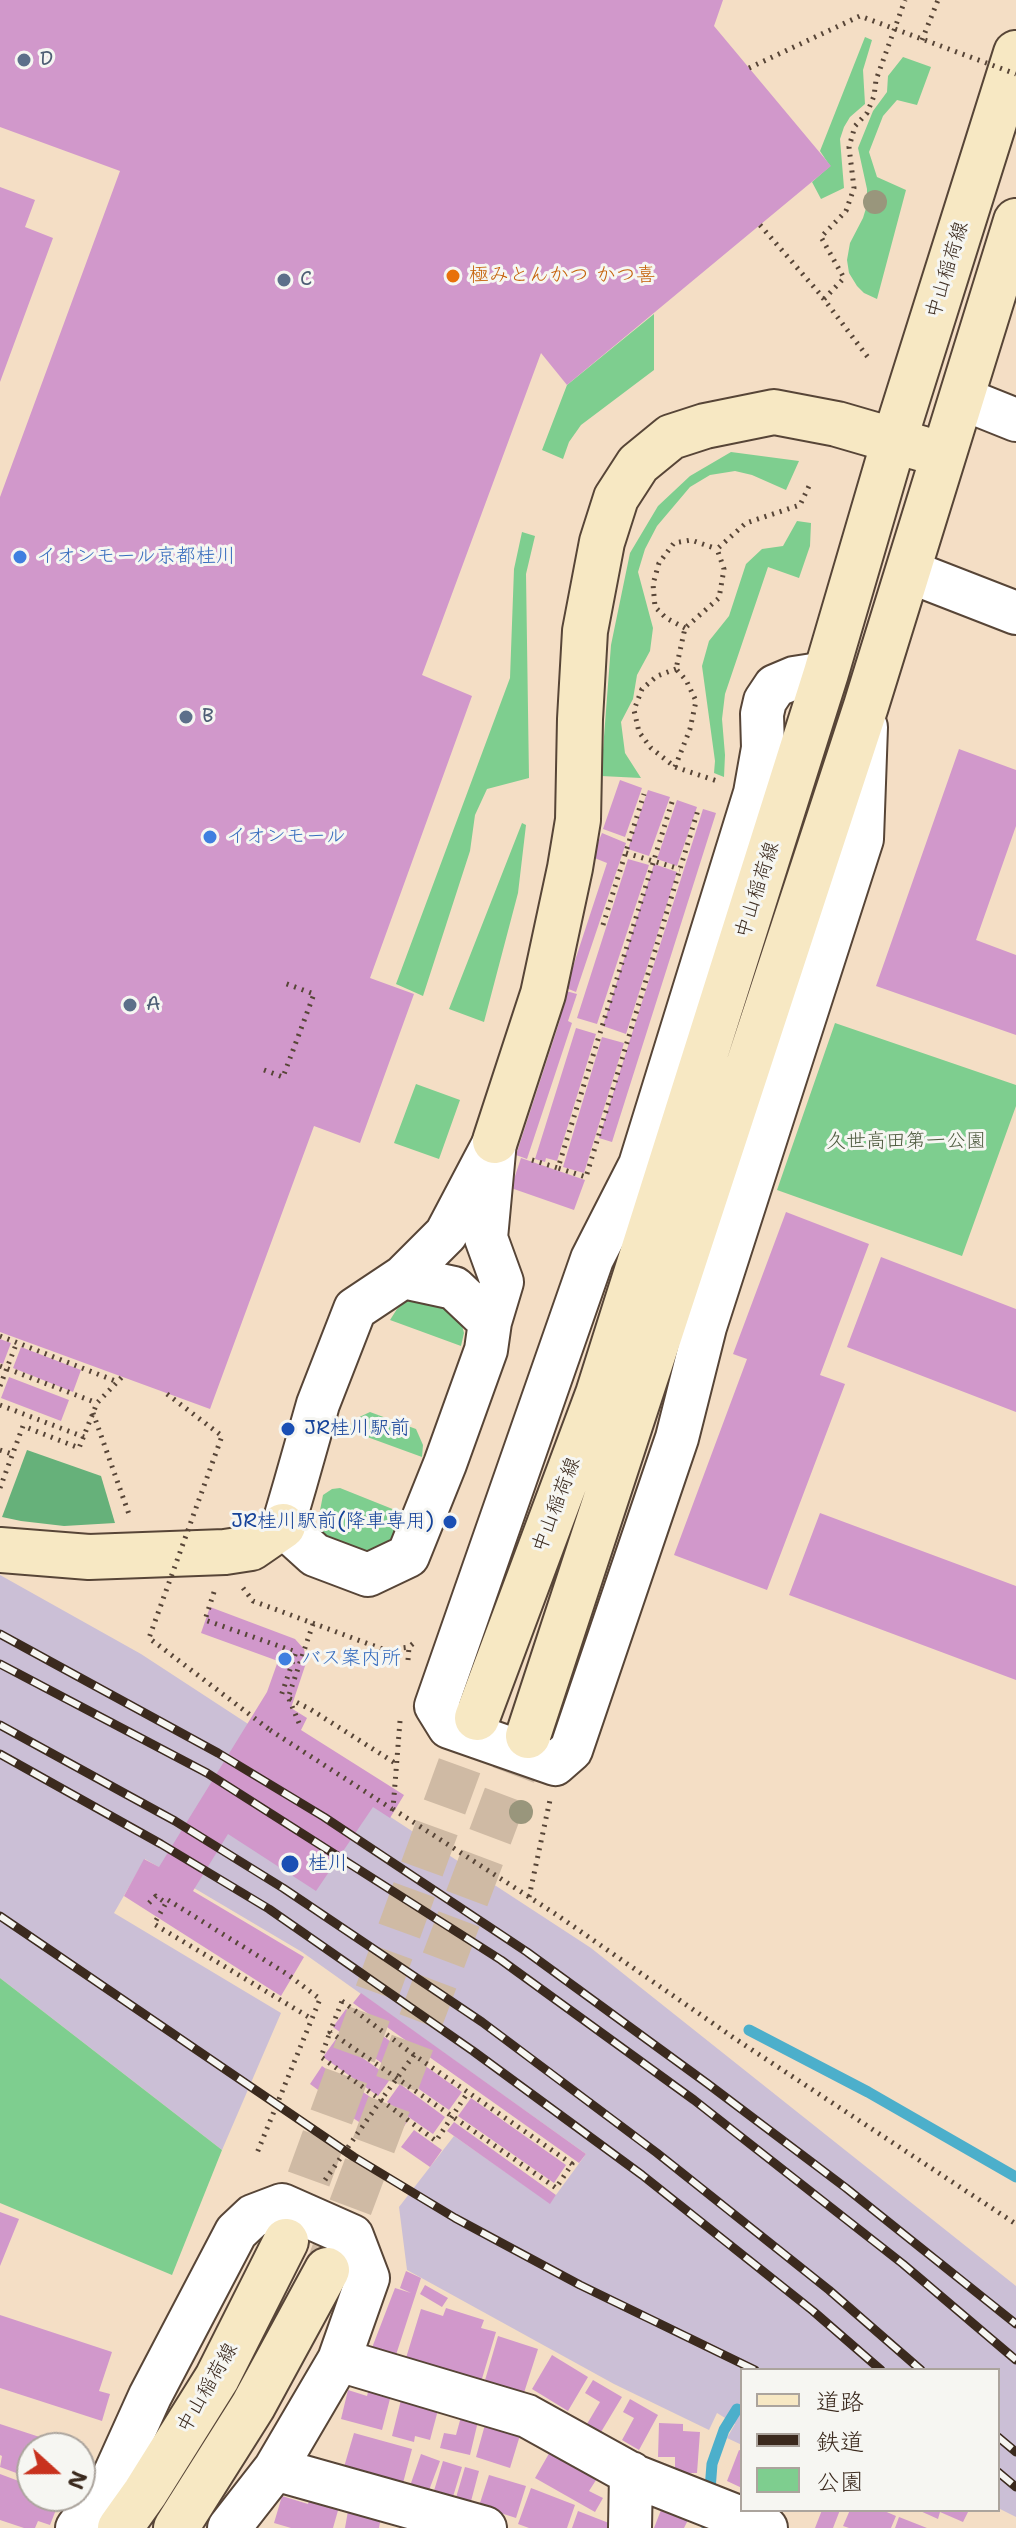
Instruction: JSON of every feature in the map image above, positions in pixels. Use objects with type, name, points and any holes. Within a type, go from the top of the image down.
[{"type":"main road","name":"中山稲荷線","points":[[477,1718],[598,1394],[826,673],[894,441],[1016,53]]},
{"type":"main road","points":[[528,1736],[866,706],[1016,221]]},
{"type":"main road","points":[[495,1141],[543,994],[570,868],[578,820],[585,631],[602,542],[616,498],[638,464],[671,437],[705,426],[774,412],[829,422],[944,455]]},
{"type":"main road","points":[[0,1550],[89,1557],[225,1552],[251,1548],[283,1526]]},
{"type":"main road","name":"中山稲荷線","points":[[120,2528],[217,2378],[286,2241]]},
{"type":"main road","points":[[176,2528],[253,2406],[327,2270]]},
{"type":"street","points":[[961,398],[1016,420]]},
{"type":"street","points":[[908,571],[1016,613]]},
{"type":"street","points":[[826,673],[794,678],[775,686],[765,701],[762,714],[763,748],[755,793],[640,1165],[592,1259],[436,1706],[449,1727],[555,1764],[571,1750],[677,1438],[705,1327],[862,839],[866,706]]},
{"type":"street","points":[[495,1141],[486,1238],[502,1282],[490,1322],[486,1350],[408,1556],[368,1575],[315,1555],[283,1526],[318,1404],[355,1309],[403,1277],[446,1234],[495,1141]]},
{"type":"street","points":[[403,1277],[454,1288],[490,1322]]},
{"type":"street","points":[[77,2528],[112,2480],[150,2396],[236,2232],[253,2216],[282,2205],[352,2236],[368,2278],[339,2360],[275,2469],[229,2528]]},
{"type":"street","points":[[339,2360],[527,2416],[631,2473],[766,2528]]},
{"type":"street","points":[[275,2469],[485,2528]]},
{"type":"street","points":[[630,2528],[631,2473]]},
{"type":"path","points":[[824,299],[844,278],[821,237],[846,211],[854,188],[849,147],[855,126],[867,113],[874,96],[876,80],[905,0]]},
{"type":"path","points":[[922,40],[938,0]]},
{"type":"path","points":[[749,68],[860,16],[1016,74]]},
{"type":"path","points":[[760,225],[824,299],[870,360]]},
{"type":"path","points":[[717,549],[746,523],[800,505],[810,484]]},
{"type":"path","points":[[685,628],[666,618],[655,607],[653,584],[659,563],[674,543],[691,540],[717,549]]},
{"type":"path","points":[[676,669],[685,628],[719,598],[724,569],[717,549]]},
{"type":"path","points":[[676,669],[686,680],[696,701],[690,729],[675,767],[651,748],[639,732],[634,710],[642,689],[657,676],[676,669]]},
{"type":"path","points":[[672,802],[558,1168],[586,1177],[698,810]]},
{"type":"path","points":[[626,853],[680,869]]},
{"type":"path","points":[[264,1070],[283,1077],[314,994],[284,983]]},
{"type":"path","points":[[0,1336],[120,1380],[97,1403],[79,1448],[23,1426],[0,1488]]},
{"type":"path","points":[[0,1386],[3,1367],[17,1342]]},
{"type":"path","points":[[3,1367],[97,1403]]},
{"type":"path","points":[[167,1394],[222,1436],[149,1638],[270,1730],[393,1809]]},
{"type":"path","points":[[0,1405],[84,1437]]},
{"type":"path","points":[[93,1412],[133,1526]]},
{"type":"path","points":[[0,1450],[12,1454]]},
{"type":"path","points":[[234,1577],[253,1601],[385,1650],[409,1647]]},
{"type":"path","points":[[218,1578],[205,1620],[296,1652],[280,1699]]},
{"type":"path","points":[[299,1723],[288,1698],[313,1624]]},
{"type":"path","points":[[288,1698],[396,1764]]},
{"type":"path","points":[[529,1897],[552,1791]]},
{"type":"path","points":[[149,1903],[156,1896],[166,1903],[154,1924],[312,2019]]},
{"type":"path","points":[[168,1900],[287,1974],[320,1999],[257,2153]]},
{"type":"path","points":[[557,1915],[734,2038],[1016,2224]]},
{"type":"path","points":[[330,2032],[452,2117],[556,2188],[572,2164],[468,2092],[414,2055],[342,2001],[330,2032],[321,2057],[436,2141],[452,2117],[468,2092]]},
{"type":"path","points":[[325,2180],[414,2055]]},
{"type":"shaded area","points":[[0,1575],[141,1654],[591,1948],[1016,2286],[1016,2517],[1000,2509],[1000,2368],[740,2368],[740,2444],[727,2438],[735,2424],[717,2413],[709,2430],[614,2384],[407,2270],[399,2207],[454,2136],[550,2203],[586,2154],[302,1952],[145,1859],[114,1913],[281,2013],[222,2150],[0,1978]]},
{"type":"green space","points":[[865,37],[872,40],[863,70],[865,104],[850,117],[840,139],[844,188],[821,199],[812,182],[830,166],[820,151]]},
{"type":"green space","points":[[903,57],[931,67],[917,105],[897,100],[883,116],[869,152],[877,177],[906,190],[877,299],[857,286],[849,273],[847,260],[850,243],[867,205],[867,189],[858,148],[873,111],[887,92],[888,76]]},
{"type":"green space","points":[[654,314],[654,370],[581,425],[569,442],[563,459],[542,450],[567,385]]},
{"type":"green space","points":[[731,452],[799,461],[786,490],[735,471],[710,475],[690,487],[657,526],[638,572],[653,628],[650,651],[637,675],[633,699],[621,722],[625,753],[641,778],[601,776],[611,645],[630,553],[658,506],[690,476]]},
{"type":"green space","points":[[797,521],[811,523],[810,546],[799,578],[768,567],[725,694],[722,719],[724,777],[714,773],[702,666],[709,641],[729,616],[746,564],[762,549],[783,546]]},
{"type":"green space","points":[[522,532],[535,536],[526,574],[529,778],[487,789],[475,815],[470,851],[423,996],[396,984],[510,678],[514,569]]},
{"type":"green space","points":[[522,823],[526,825],[518,893],[484,1022],[449,1009]]},
{"type":"green space","name":"久世高田第一公園","points":[[835,1023],[1016,1085],[1016,1106],[962,1256],[777,1190]]},
{"type":"green space","points":[[416,1084],[460,1100],[439,1159],[394,1143]]},
{"type":"green space","points":[[432,1297],[461,1321],[464,1333],[461,1346],[390,1320],[407,1301]]},
{"type":"green space","points":[[370,1412],[416,1429],[423,1445],[422,1457],[348,1430],[353,1420]]},
{"type":"green space","points":[[27,1450],[101,1476],[115,1523],[64,1526],[2,1517]]},
{"type":"green space","points":[[340,1488],[395,1510],[399,1529],[396,1539],[359,1556],[321,1534],[318,1521],[323,1495]]},
{"type":"green space","points":[[0,1978],[222,2150],[172,2275],[0,2203]]},
{"type":"building","name":"イオンモール","points":[[0,0],[723,0],[714,26],[831,166],[567,385],[541,353],[422,675],[472,696],[370,978],[414,994],[360,1143],[314,1126],[210,1409],[0,1332],[0,497],[120,171],[0,127]]},
{"type":"building","points":[[0,187],[35,200],[25,227],[53,238],[0,382]]},
{"type":"building","points":[[959,749],[1016,770],[1016,826],[976,940],[1016,955],[1016,1035],[876,986]]},
{"type":"building","points":[[620,780],[642,788],[625,837],[603,829]]},
{"type":"building","points":[[648,790],[670,797],[649,856],[628,849]]},
{"type":"building","points":[[677,800],[697,807],[677,866],[657,859]]},
{"type":"building","points":[[703,809],[716,813],[612,1142],[599,1138]]},
{"type":"building","points":[[602,833],[626,843],[576,992],[566,988],[607,863],[592,857]]},
{"type":"building","points":[[628,859],[649,865],[597,1024],[577,1018]]},
{"type":"building","points":[[654,864],[677,872],[626,1034],[603,1026]]},
{"type":"building","points":[[566,991],[577,994],[568,1021],[572,1023],[527,1159],[516,1155],[560,1020],[557,1019]]},
{"type":"building","points":[[576,1028],[596,1034],[557,1161],[546,1158],[545,1162],[535,1159]]},
{"type":"building","points":[[602,1037],[624,1043],[584,1173],[563,1167]]},
{"type":"building","points":[[521,1158],[585,1180],[574,1210],[511,1188]]},
{"type":"building","points":[[786,1212],[869,1244],[820,1375],[845,1384],[767,1590],[674,1555],[747,1359],[733,1354]]},
{"type":"building","points":[[881,1257],[1016,1309],[1016,1412],[847,1347]]},
{"type":"building","points":[[0,1339],[11,1343],[3,1364],[0,1363]]},
{"type":"building","points":[[21,1347],[81,1370],[73,1392],[13,1368]]},
{"type":"building","points":[[9,1377],[69,1400],[61,1421],[1,1398]]},
{"type":"building","points":[[820,1513],[1016,1586],[1016,1680],[789,1595]]},
{"type":"building","name":"桂川","points":[[210,1607],[295,1639],[304,1649],[306,1663],[291,1708],[307,1718],[301,1730],[404,1795],[390,1818],[373,1807],[316,1891],[228,1834],[193,1891],[304,1957],[281,1996],[124,1896],[144,1859],[159,1867],[267,1692],[278,1661],[201,1633]]},
{"type":"building","points":[[361,1993],[586,2154],[579,2163],[353,2003]]},
{"type":"building","points":[[346,2009],[409,2055],[395,2073],[333,2027]]},
{"type":"building","points":[[336,2039],[391,2078],[378,2096],[323,2057]]},
{"type":"building","points":[[417,2060],[462,2092],[449,2110],[403,2078]]},
{"type":"building","points":[[322,2066],[353,2088],[340,2106],[310,2084]]},
{"type":"building","points":[[400,2084],[445,2117],[433,2134],[387,2102]]},
{"type":"building","points":[[360,2090],[407,2122],[392,2144],[344,2112]]},
{"type":"building","points":[[471,2098],[566,2165],[554,2183],[458,2116]]},
{"type":"building","points":[[454,2122],[556,2195],[550,2204],[447,2131]]},
{"type":"building","points":[[414,2130],[442,2150],[430,2167],[401,2147]]},
{"type":"building","points":[[0,2212],[19,2219],[0,2266]]},
{"type":"building","points":[[406,2271],[421,2278],[394,2361],[370,2353],[395,2288],[411,2293],[400,2288]]},
{"type":"building","points":[[425,2285],[448,2298],[442,2307],[420,2294]]},
{"type":"building","points":[[446,2308],[484,2320],[481,2328],[496,2332],[481,2382],[406,2358],[421,2309],[443,2316]]},
{"type":"building","points":[[0,2315],[112,2352],[99,2391],[110,2394],[102,2421],[0,2388]]},
{"type":"building","points":[[498,2336],[538,2349],[522,2399],[483,2387]]},
{"type":"building","points":[[552,2355],[588,2377],[568,2411],[532,2389]]},
{"type":"building","points":[[593,2380],[622,2397],[601,2432],[587,2424],[600,2402],[585,2393]]},
{"type":"building","points":[[370,2385],[392,2391],[382,2430],[341,2419],[348,2390],[367,2396]]},
{"type":"building","points":[[630,2399],[658,2415],[639,2450],[622,2440],[634,2418],[623,2412]]},
{"type":"building","points":[[401,2400],[438,2410],[430,2440],[415,2436],[414,2442],[392,2436]]},
{"type":"building","points":[[462,2413],[479,2417],[470,2455],[440,2448],[444,2433],[456,2435]]},
{"type":"building","points":[[486,2421],[521,2432],[510,2468],[476,2457]]},
{"type":"building","points":[[659,2423],[683,2424],[683,2431],[700,2432],[697,2473],[675,2473],[675,2457],[658,2457]]},
{"type":"building","points":[[0,2424],[24,2432],[16,2432],[16,2473],[0,2467]]},
{"type":"building","points":[[354,2433],[412,2449],[403,2483],[344,2467]]},
{"type":"building","points":[[551,2450],[598,2477],[589,2491],[603,2498],[595,2512],[535,2478]]},
{"type":"building","points":[[739,2450],[740,2450],[740,2487],[727,2481]]},
{"type":"building","points":[[421,2454],[440,2461],[428,2493],[410,2486]]},
{"type":"building","points":[[443,2461],[462,2467],[452,2500],[433,2494]]},
{"type":"building","points":[[465,2467],[479,2471],[470,2505],[455,2501]]},
{"type":"building","points":[[0,2474],[16,2480],[16,2512],[55,2512],[50,2525],[38,2521],[35,2528],[24,2528],[0,2520]]},
{"type":"building","points":[[489,2475],[526,2486],[516,2518],[479,2506]]},
{"type":"building","points":[[531,2488],[575,2505],[567,2528],[529,2528],[518,2524]]},
{"type":"building","points":[[282,2496],[308,2504],[310,2498],[339,2507],[333,2528],[291,2528],[274,2523]]},
{"type":"building","points":[[663,2505],[690,2516],[684,2528],[654,2528]]},
{"type":"building","points":[[348,2511],[381,2517],[379,2528],[345,2528]]},
{"type":"building","points":[[578,2511],[614,2525],[613,2528],[572,2528]]},
{"type":"building","points":[[821,2512],[839,2512],[833,2528],[815,2528]]},
{"type":"building","points":[[849,2512],[887,2512],[896,2516],[891,2528],[843,2526]]},
{"type":"building","points":[[922,2512],[940,2512],[938,2519]]},
{"type":"building","points":[[940,2512],[968,2512],[963,2522]]},
{"type":"building","points":[[899,2517],[927,2528],[895,2528]]},
{"type":"waterway","points":[[749,2030],[868,2092],[1016,2177]]},
{"type":"waterway","points":[[707,2528],[712,2464],[724,2430],[737,2409]]},
{"type":"tunnel","points":[[286,2241],[477,1718]]},
{"type":"tunnel","points":[[327,2269],[528,1736]]},
{"type":"railway","points":[[0,1634],[218,1753],[324,1817],[527,1952],[846,2188],[1016,2324]]},
{"type":"railway","points":[[0,1664],[207,1773],[501,1960],[694,2100],[903,2264],[1016,2360]]},
{"type":"railway","points":[[0,1725],[175,1821],[283,1888],[482,2022],[657,2153],[829,2290],[919,2368]]},
{"type":"railway","points":[[0,1754],[269,1909],[473,2051],[642,2175],[813,2311],[879,2368]]},
{"type":"railway","points":[[0,1916],[354,2157],[455,2218],[580,2285],[751,2368]]},
{"type":"railway","points":[[1000,2439],[1016,2452]]},
{"type":"railway","points":[[1000,2474],[1016,2487]]},
{"type":"place","name":"D","points":[[24,60]]},
{"type":"place","name":"極みとんかつ かつ喜","points":[[453,276]]},
{"type":"place","name":"C","points":[[284,280]]},
{"type":"place","name":"イオンモール京都桂川","points":[[20,557]]},
{"type":"place","name":"B","points":[[186,717]]},
{"type":"place","name":"イオンモール","points":[[210,837]]},
{"type":"place","name":"A","points":[[130,1005]]},
{"type":"place","name":"JR桂川駅前","points":[[288,1429]]},
{"type":"place","name":"JR桂川駅前(降車専用)","points":[[450,1522]]},
{"type":"place","name":"バス案内所","points":[[285,1659]]},
{"type":"place","name":"桂川","points":[[290,1864]]}]
